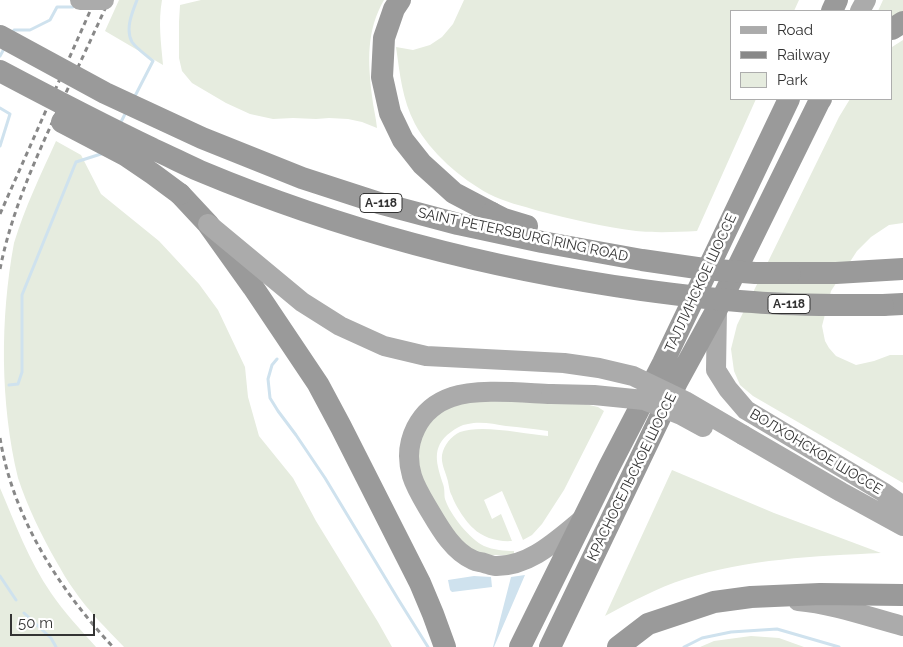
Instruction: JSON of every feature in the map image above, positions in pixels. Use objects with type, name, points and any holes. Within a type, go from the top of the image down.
[{"type":"highway","points":[[397,4],[384,38],[382,77],[390,112],[403,140],[422,164],[454,194],[504,220],[552,233],[645,251],[756,263],[790,273]]},
{"type":"highway","name":"SAINT PETERSBURG RING ROAD","points":[[0,36],[105,93],[202,138],[302,178],[379,203],[458,224],[542,242],[704,269],[755,273],[836,273],[903,269]]},
{"type":"highway","name":"А-118","points":[[0,71],[93,120],[199,170],[302,210],[390,238],[432,249],[532,272],[696,297],[794,304],[896,305]]},
{"type":"highway","points":[[0,83],[31,105],[125,155],[180,194],[208,224],[318,384],[346,435],[416,575],[434,614],[445,647]]},
{"type":"highway","name":"ТАЛЛИНСКОЕ ШОССЕ","points":[[609,467],[663,362],[789,100]]},
{"type":"highway","name":"ТАЛЛИНСКОЕ ШОССЕ","points":[[717,309],[820,100]]},
{"type":"highway","name":"КРАСНОСЕЛЬСКОЕ ШОССЕ","points":[[550,647],[677,382],[717,309]]},
{"type":"highway","name":"КРАСНОСЕЛЬСКОЕ ШОССЕ","points":[[520,647],[609,467]]},
{"type":"highway","points":[[618,647],[648,624],[714,602],[751,597],[820,594],[897,595]]},
{"type":"main road","points":[[80,0],[104,0]]},
{"type":"main road","points":[[208,224],[302,302],[340,326],[384,346],[426,356],[564,363],[600,368],[633,376],[685,401],[742,442]]},
{"type":"main road","name":"ВОЛХОНСКОЕ ШОССЕ","points":[[717,309],[716,370],[728,389],[746,410],[883,492],[903,506]]},
{"type":"main road","points":[[584,518],[555,542],[516,564],[494,566],[473,560],[458,550],[434,519],[412,476],[409,458],[411,439],[421,418],[435,405],[453,396],[473,393],[594,395],[644,400],[742,442]]},
{"type":"main road","name":"ВОЛХОНСКОЕ ШОССЕ","points":[[742,442],[903,526]]},
{"type":"main road","points":[[883,492],[903,501]]},
{"type":"main road","points":[[751,597],[806,602],[903,626]]},
{"type":"green space","points":[[119,0],[162,0],[160,24],[163,65],[105,31]]},
{"type":"green space","points":[[201,0],[384,0],[374,23],[369,59],[372,100],[377,128],[348,119],[273,119],[250,114],[226,103],[192,83],[182,71],[179,58],[180,5]]},
{"type":"green space","points":[[464,0],[799,0],[794,10],[730,10],[730,100],[756,100],[697,231],[636,231],[599,225],[539,211],[489,194],[447,164],[429,145],[411,115],[402,86],[396,47],[413,50],[430,45],[442,37],[453,24]]},
{"type":"green space","points":[[883,0],[903,0],[903,13],[893,18],[893,10],[878,10]]},
{"type":"green space","points":[[903,40],[903,223],[889,225],[871,237],[857,251],[831,291],[822,326],[825,341],[829,348],[836,356],[856,365],[890,355],[903,355],[903,483],[753,396],[740,385],[734,371],[731,349],[737,325],[839,117],[849,100],[893,100],[893,46]]},
{"type":"green space","points":[[56,141],[81,155],[101,194],[159,241],[199,284],[218,310],[245,367],[248,397],[259,436],[293,478],[316,521],[392,647],[124,647],[91,613],[69,583],[40,531],[18,478],[8,420],[4,361],[6,301],[14,243],[28,204]]},
{"type":"green space","points":[[467,402],[585,404],[598,407],[604,411],[564,490],[542,524],[532,535],[523,540],[502,491],[484,500],[492,519],[501,514],[512,541],[501,541],[486,537],[470,525],[451,494],[442,455],[446,444],[460,432],[491,429],[548,436],[548,431],[473,423],[455,429],[440,444],[437,463],[444,486],[445,499],[456,519],[479,543],[491,548],[514,551],[514,555],[484,555],[469,548],[452,533],[421,482],[417,457],[419,444],[426,428],[437,415],[453,406]]},
{"type":"green space","points":[[672,470],[774,513],[881,553],[781,560],[708,572],[664,587],[605,616]]},
{"type":"green space","points":[[0,488],[23,542],[43,581],[61,607],[96,647],[0,647]]},
{"type":"green space","points":[[751,636],[779,638],[804,647],[700,647],[714,641]]},
{"type":"water","points":[[525,575],[494,647],[493,647],[511,577]]},
{"type":"water","points":[[474,576],[491,577],[492,587],[452,592],[450,590],[448,580]]},
{"type":"waterway","points":[[134,98],[153,61],[136,47],[130,37],[130,21],[137,0]]},
{"type":"waterway","points":[[12,33],[14,30],[30,30],[50,20],[57,7],[73,7],[75,4]]},
{"type":"waterway","points":[[0,56],[5,47]]},
{"type":"waterway","points":[[0,108],[10,114],[0,146]]},
{"type":"waterway","points":[[120,124],[126,112]]},
{"type":"waterway","points":[[9,385],[18,384],[22,372],[22,295],[76,162],[104,153]]},
{"type":"waterway","points":[[277,359],[272,365],[268,379],[270,398],[325,478],[428,647]]},
{"type":"waterway","points":[[0,576],[16,600]]},
{"type":"waterway","points":[[24,613],[51,638],[56,647]]},
{"type":"waterway","points":[[684,647],[702,638],[731,632],[777,629],[839,647]]},
{"type":"railway","points":[[0,214],[95,0]]},
{"type":"railway","points":[[0,269],[11,225],[27,182],[109,0]]},
{"type":"railway","points":[[0,438],[6,468],[16,496],[27,524],[41,551],[74,601],[113,647]]}]
